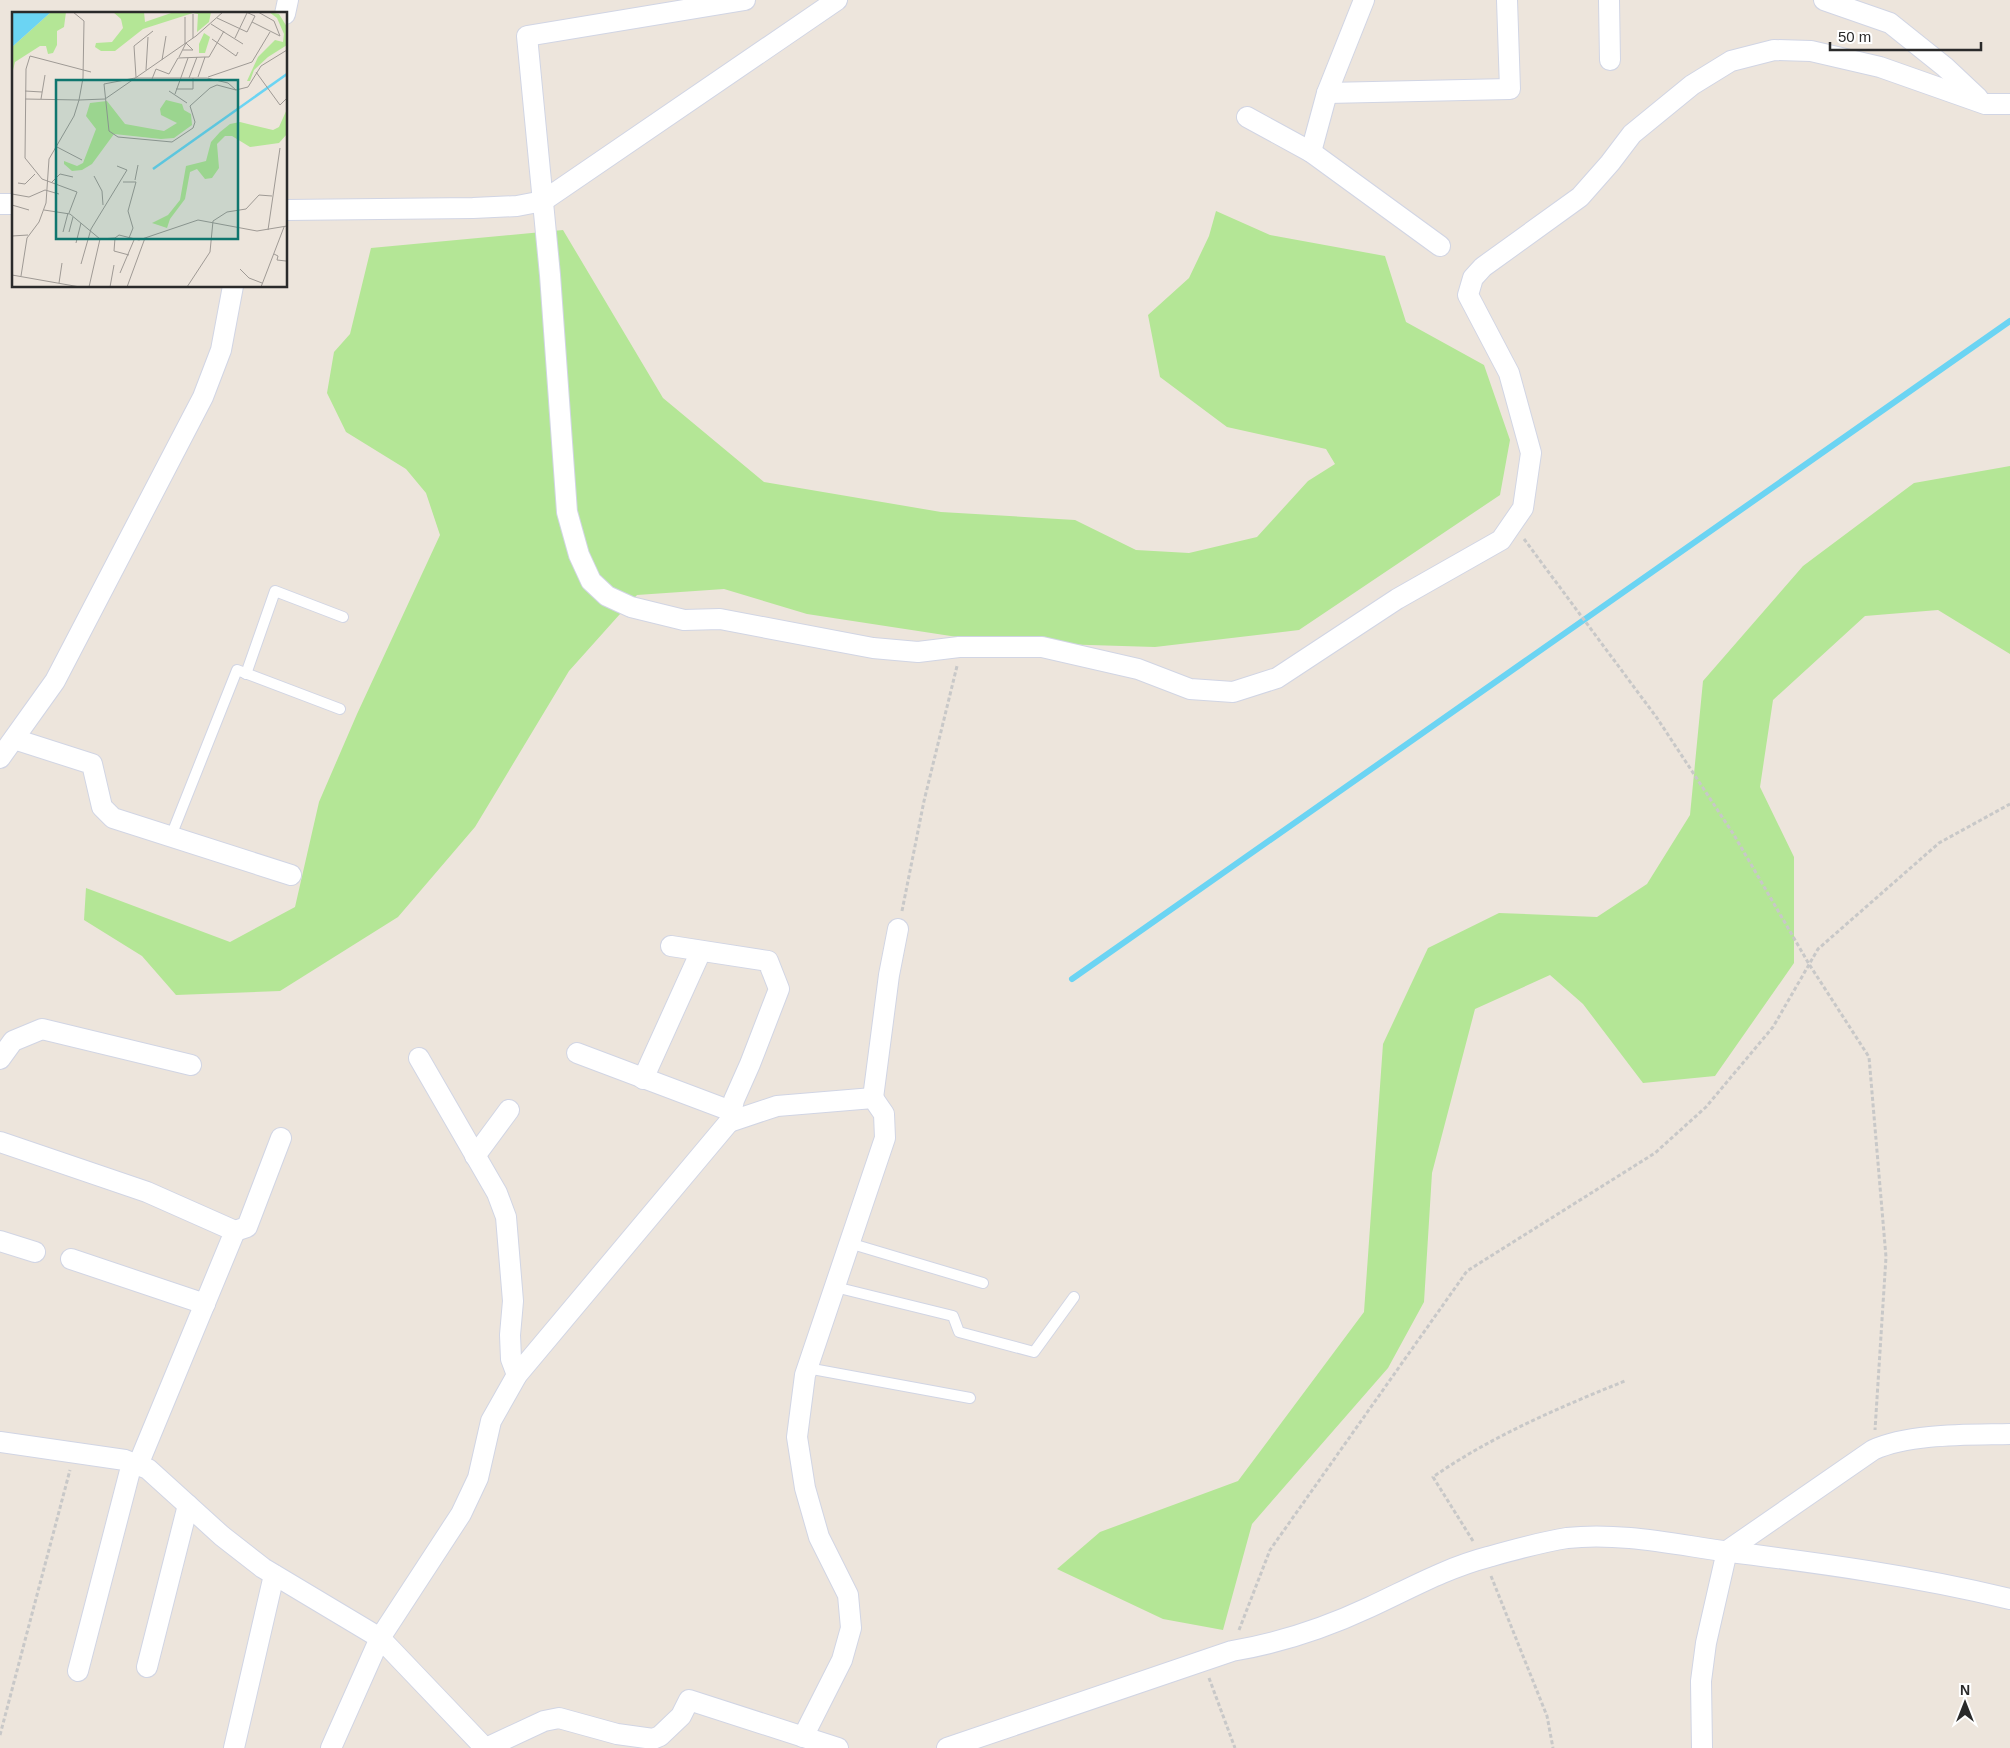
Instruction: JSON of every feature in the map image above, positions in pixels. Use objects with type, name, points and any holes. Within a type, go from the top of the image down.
[{"type":"street","points":[[745,0],[528,36],[567,512],[580,555],[591,581],[607,596],[631,607],[684,620],[720,619],[873,648],[918,652],[962,647],[1042,647],[1138,668],[1190,689],[1234,692],[1277,678],[1397,599],[1501,540],[1514,525],[1523,508],[1531,453],[1508,372],[1468,295],[1473,278],[1483,267],[1580,197],[1632,134],[1692,85],[1731,61],[1774,50],[1811,51],[1880,67],[1985,104],[2010,104]]},
{"type":"street","points":[[288,210],[473,208],[517,206],[543,201],[837,0]]},
{"type":"street","points":[[1311,152],[1327,93],[1364,0]]},
{"type":"street","points":[[1327,93],[1510,89],[1507,0]]},
{"type":"street","points":[[1609,0],[1610,60]]},
{"type":"street","points":[[1824,0],[1890,23],[1945,67],[1985,104]]},
{"type":"street","points":[[1247,117],[1311,152],[1440,246]]},
{"type":"street","points":[[0,758],[55,681],[202,397],[221,350],[234,288]]},
{"type":"street","points":[[14,739],[92,764],[102,807],[113,818],[291,875]]},
{"type":"street","points":[[803,1737],[842,1660],[851,1628],[848,1596],[819,1537],[805,1488],[797,1437],[808,1368],[885,1138],[884,1114],[874,1098],[889,975],[898,929]]},
{"type":"street","points":[[331,1748],[380,1638],[461,1514],[478,1478],[491,1421],[516,1375],[730,1116],[734,1100],[779,989],[768,961],[671,946]]},
{"type":"street","points":[[643,1079],[701,951]]},
{"type":"street","points":[[0,1059],[13,1041],[42,1029],[191,1065]]},
{"type":"street","points":[[577,1053],[730,1116],[777,1106],[874,1098]]},
{"type":"street","points":[[418,1058],[497,1193],[506,1217],[513,1301],[510,1335],[511,1359],[516,1375]]},
{"type":"street","points":[[476,1156],[509,1110]]},
{"type":"street","points":[[0,1142],[147,1192],[235,1231],[247,1228],[281,1138]]},
{"type":"street","points":[[78,1671],[135,1464],[235,1231]]},
{"type":"street","points":[[0,1241],[35,1252]]},
{"type":"street","points":[[71,1260],[205,1304]]},
{"type":"street","points":[[1702,1748],[1701,1680],[1706,1643],[1727,1551],[1883,1445],[1941,1436],[2010,1434]]},
{"type":"street","points":[[0,1442],[125,1460],[148,1469],[222,1536],[274,1575],[380,1638],[486,1748],[544,1720],[560,1718],[655,1744],[660,1736],[681,1716],[689,1700],[838,1748]]},
{"type":"street","points":[[147,1667],[188,1505]]},
{"type":"street","points":[[947,1748],[976,1744],[1232,1651],[1304,1634],[1368,1608],[1458,1565],[1566,1538],[1636,1539],[1727,1551],[1897,1575],[2010,1599]]},
{"type":"street","points":[[234,1748],[274,1575]]},
{"type":"lane","points":[[246,674],[275,591],[343,617]]},
{"type":"lane","points":[[171,836],[237,670],[340,708]]},
{"type":"lane","points":[[849,1243],[983,1283]]},
{"type":"lane","points":[[835,1287],[953,1316],[959,1332],[1034,1352],[1074,1297]]},
{"type":"lane","points":[[808,1368],[970,1398]]},
{"type":"path","points":[[1514,525],[1657,718],[1734,835],[1809,964],[1869,1057],[1886,1257],[1873,1450]]},
{"type":"path","points":[[898,929],[924,801],[962,647]]},
{"type":"path","points":[[1232,1651],[1270,1550],[1468,1271],[1655,1154],[1706,1107],[1773,1027],[1818,949],[1939,843],[2010,804]]},
{"type":"path","points":[[1552,1748],[1547,1716],[1484,1558],[1433,1477],[1457,1460],[1566,1404],[1626,1381]]},
{"type":"path","points":[[0,1735],[75,1453]]},
{"type":"path","points":[[1203,1661],[1235,1748]]},
{"type":"green space","points":[[1216,211],[1270,235],[1385,256],[1406,322],[1484,365],[1510,440],[1500,495],[1299,630],[1155,647],[990,642],[807,614],[724,589],[637,595],[569,671],[475,827],[398,917],[280,991],[176,995],[142,956],[84,920],[86,888],[230,942],[295,907],[319,802],[357,714],[440,535],[426,493],[406,469],[346,432],[327,393],[334,352],[350,334],[371,248],[563,230],[663,398],[764,482],[941,512],[1075,520],[1136,550],[1189,553],[1257,537],[1308,481],[1335,464],[1326,449],[1227,427],[1160,377],[1148,315],[1189,278],[1209,236]]},
{"type":"green space","points":[[2010,466],[2010,654],[1938,610],[1865,616],[1773,700],[1760,787],[1794,857],[1794,963],[1715,1076],[1643,1083],[1583,1004],[1550,975],[1475,1009],[1432,1173],[1424,1302],[1388,1368],[1252,1524],[1223,1630],[1163,1619],[1057,1569],[1100,1532],[1238,1481],[1364,1312],[1383,1044],[1428,948],[1499,913],[1597,917],[1647,884],[1690,815],[1703,681],[1803,566],[1914,483]]},
{"type":"waterway","points":[[1072,979],[2010,321]]}]
